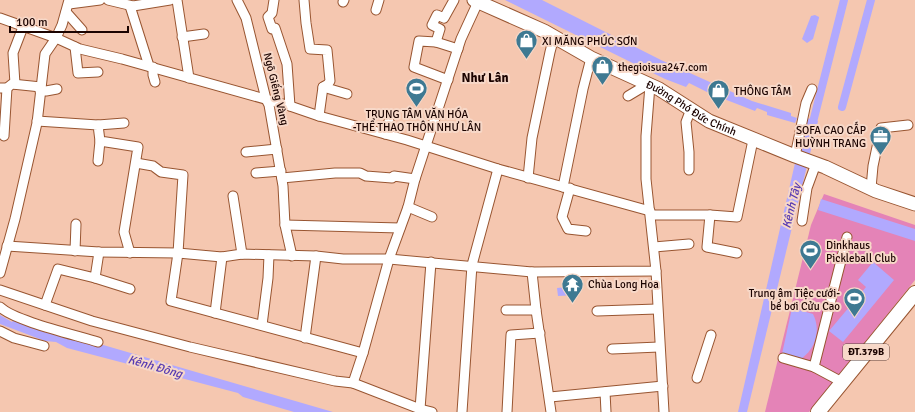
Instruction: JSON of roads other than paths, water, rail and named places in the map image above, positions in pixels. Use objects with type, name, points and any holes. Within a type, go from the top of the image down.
[{"type":"main road","name":"Đường Phó Đức Chính","points":[[478,1],[554,37],[591,58],[659,89],[709,121],[814,166],[825,167],[871,188],[915,204]]},
{"type":"main road","name":"ĐT.379B","points":[[818,412],[915,293]]},
{"type":"street","points":[[68,5],[100,0]]},
{"type":"street","points":[[108,0],[130,6],[170,0]]},
{"type":"street","points":[[177,0],[189,78]]},
{"type":"street","name":"Ngõ Giếng Vàng","points":[[237,0],[246,18],[266,99],[269,105],[282,178],[285,225],[292,256]]},
{"type":"street","points":[[274,0],[272,13],[268,17],[272,29],[275,28],[287,64],[290,106]]},
{"type":"street","points":[[304,0],[310,49],[327,50],[330,81],[321,88]]},
{"type":"street","points":[[376,10],[380,0]]},
{"type":"street","points":[[436,42],[440,29],[432,25],[437,15],[444,18],[454,0]]},
{"type":"street","points":[[353,383],[363,353],[389,259],[408,207],[415,178],[458,49],[478,1]]},
{"type":"street","points":[[68,5],[82,30]]},
{"type":"street","points":[[0,273],[5,249],[15,219],[37,121],[45,54],[56,38],[68,5]]},
{"type":"street","points":[[130,6],[155,82]]},
{"type":"street","points":[[0,18],[56,38],[75,47],[266,99],[319,116],[426,146],[528,178],[650,213],[710,214],[737,217],[753,140]]},
{"type":"street","points":[[4,136],[7,87],[14,53],[23,27]]},
{"type":"street","points":[[182,37],[204,34]]},
{"type":"street","points":[[528,178],[532,138],[554,37]]},
{"type":"street","points":[[448,80],[414,67],[419,41],[436,42],[458,49]]},
{"type":"street","points":[[75,47],[78,73],[98,72]]},
{"type":"street","points":[[586,232],[568,229],[562,217],[583,89],[591,58]]},
{"type":"street","points":[[628,96],[649,85]]},
{"type":"street","points":[[649,85],[646,136],[646,179],[656,271],[659,347],[664,412]]},
{"type":"street","points":[[7,87],[57,89]]},
{"type":"street","points":[[319,116],[321,88]]},
{"type":"street","points":[[321,88],[347,94]]},
{"type":"street","points":[[793,156],[806,103],[812,89]]},
{"type":"street","points":[[689,170],[686,122],[691,109]]},
{"type":"street","points":[[37,121],[98,125],[124,123]]},
{"type":"street","points":[[385,134],[389,121]]},
{"type":"street","points":[[98,125],[100,141],[98,161]]},
{"type":"street","points":[[871,188],[873,166],[881,128],[908,125]]},
{"type":"street","points":[[100,141],[138,147],[124,232],[130,253]]},
{"type":"street","points":[[246,152],[277,149]]},
{"type":"street","points":[[136,163],[153,166],[161,172],[184,175],[178,253],[171,301],[363,353]]},
{"type":"street","points":[[802,221],[807,188],[814,166]]},
{"type":"street","points":[[462,412],[472,266],[498,169]]},
{"type":"street","points":[[256,173],[282,178],[360,172],[366,176],[415,178]]},
{"type":"street","points":[[233,196],[242,254]]},
{"type":"street","points":[[408,207],[432,217]]},
{"type":"street","points":[[710,214],[708,247],[737,253]]},
{"type":"street","points":[[75,251],[76,224]]},
{"type":"street","points":[[285,225],[400,228]]},
{"type":"street","points":[[814,367],[847,237]]},
{"type":"street","points":[[654,247],[689,244]]},
{"type":"street","points":[[5,249],[178,253],[222,257],[242,254],[316,256],[343,259],[389,259],[532,272],[656,271]]},
{"type":"street","points":[[95,278],[99,252]]},
{"type":"street","points":[[262,325],[268,278],[269,255]]},
{"type":"street","points":[[305,338],[316,256]]},
{"type":"street","points":[[215,313],[222,257]]},
{"type":"street","points":[[420,409],[431,262]]},
{"type":"street","points":[[46,306],[58,269],[95,278],[130,289]]},
{"type":"street","points":[[532,272],[551,412]]},
{"type":"street","points":[[0,290],[92,321],[190,347],[335,381],[353,383],[420,409],[432,412]]},
{"type":"street","points":[[0,307],[4,311],[20,318],[98,342]]},
{"type":"street","points":[[597,311],[657,309]]},
{"type":"street","points":[[506,310],[536,310]]},
{"type":"street","points":[[0,330],[14,338],[44,346]]},
{"type":"street","points":[[507,412],[512,336],[540,333]]},
{"type":"street","points":[[697,378],[711,335]]},
{"type":"street","points":[[612,349],[659,347]]},
{"type":"street","points":[[783,358],[814,367],[842,382]]},
{"type":"street","points":[[550,397],[663,386]]},
{"type":"street","points":[[605,392],[606,412]]},
{"type":"water","points":[[505,0],[542,0],[661,60],[752,101],[791,113],[791,116],[797,118],[795,123],[767,115],[767,112],[757,108],[755,111],[724,99],[713,92],[711,94],[689,83],[686,87],[665,79]]},
{"type":"water","points":[[815,15],[819,18],[813,39],[807,43],[802,39],[811,16]]},
{"type":"water","points":[[807,118],[818,121],[747,412],[738,412],[798,150]]},
{"type":"water","points":[[821,199],[915,229],[915,241],[818,210]]},
{"type":"water","points":[[873,262],[894,280],[843,342],[829,331],[866,287],[858,280]]},
{"type":"water","points":[[576,286],[577,295],[558,296],[557,288]]},
{"type":"water","points":[[792,308],[813,314],[817,326],[816,338],[810,350],[801,359],[782,354]]},
{"type":"water","name":"Kênh Đông","points":[[0,315],[12,322],[14,319],[333,412],[294,412],[243,397],[238,393],[67,348],[56,342],[45,341],[0,324]]},
{"type":"waterway","name":"Kênh Tây","points":[[811,130],[844,0]]},
{"type":"waterway","points":[[842,107],[871,0]]},
{"type":"place","name":"XI MĂNG PHÚC SƠN","points":[[526,60]]},
{"type":"place","name":"thegioisua247.com","points":[[603,86]]},
{"type":"place","name":"TRUNG TÂM VĂN HÓA -THỂ THAO THÔN NHƯ LÂN","points":[[417,108]]},
{"type":"place","name":"THÔNG TÂM","points":[[719,110]]},
{"type":"place","name":"SOFA CAO CẤP HUỲNH TRANG","points":[[881,156]]},
{"type":"place","name":"Dinkhaus Pickleball Club","points":[[810,270]]},
{"type":"place","name":"Chùa Long Hoa","points":[[572,304]]},
{"type":"place","name":"Trung âm Tiệc cưới- bể bơi Cửu Cao","points":[[855,318]]},
{"type":"district","name":"Như Lân","points":[[485,78]]}]
